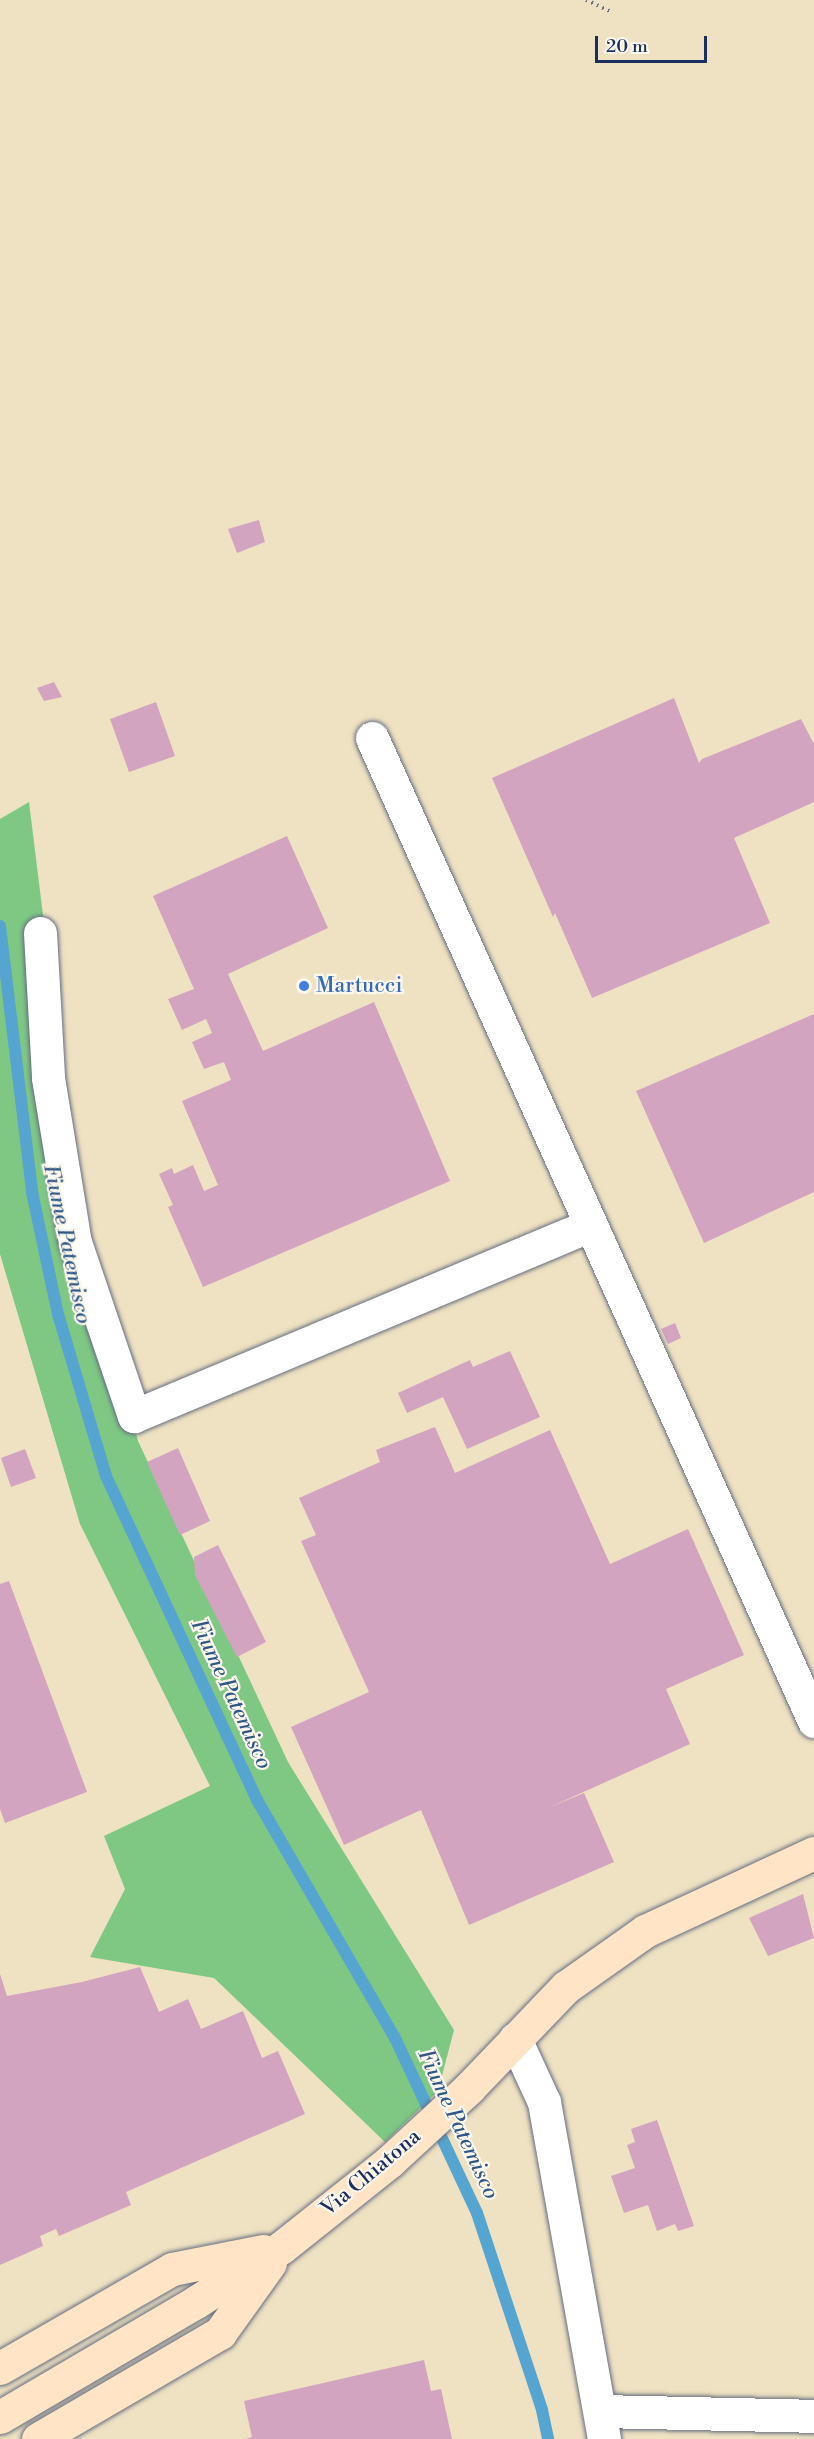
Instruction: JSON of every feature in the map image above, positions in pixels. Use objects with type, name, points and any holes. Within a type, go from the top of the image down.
[{"type":"main road","name":"Via Chiatona","points":[[0,2417],[196,2302],[282,2247],[390,2161],[468,2088],[566,1987],[645,1931],[814,1854]]},
{"type":"main road","points":[[0,2368],[172,2270],[282,2247]]},
{"type":"main road","points":[[38,2439],[220,2333],[282,2247]]},
{"type":"street","points":[[372,738],[814,1721]]},
{"type":"street","points":[[40,933],[48,1078],[75,1242],[134,1416],[591,1225]]},
{"type":"street","points":[[515,2039],[544,2102],[602,2425],[814,2416]]},
{"type":"path","points":[[586,0],[612,12]]},
{"type":"green space","points":[[29,802],[80,1214],[138,1441],[288,1762],[454,2030],[438,2091],[385,2142],[214,1978],[90,1957],[125,1889],[104,1836],[210,1786],[80,1524],[0,1254],[0,819]]},
{"type":"building","points":[[259,520],[265,542],[237,553],[228,529]]},
{"type":"building","points":[[54,682],[62,697],[44,701],[37,688]]},
{"type":"building","points":[[674,698],[699,763],[702,759],[801,719],[814,744],[814,802],[734,838],[770,923],[592,998],[555,913],[553,917],[492,778]]},
{"type":"building","points":[[156,702],[175,756],[129,772],[110,719]]},
{"type":"building","points":[[287,836],[328,928],[228,974],[263,1051],[374,1002],[450,1181],[203,1287],[168,1207],[173,1205],[159,1174],[172,1168],[174,1174],[193,1165],[204,1191],[218,1185],[182,1101],[231,1080],[224,1062],[204,1069],[192,1042],[212,1033],[206,1019],[182,1030],[168,999],[194,989],[153,896]]},
{"type":"building","points":[[814,1014],[814,1192],[704,1243],[636,1091]]},
{"type":"building","points":[[675,1323],[681,1338],[668,1344],[661,1329]]},
{"type":"building","points":[[510,1351],[540,1417],[467,1449],[443,1397],[407,1413],[398,1393],[470,1360],[473,1367]]},
{"type":"building","points":[[435,1427],[455,1473],[550,1430],[610,1564],[688,1529],[744,1655],[666,1689],[690,1744],[548,1808],[584,1793],[614,1862],[469,1925],[421,1810],[344,1845],[291,1727],[369,1692],[301,1541],[316,1535],[299,1498],[380,1462],[376,1450]]},
{"type":"building","points":[[178,1448],[210,1521],[180,1535],[147,1462]]},
{"type":"building","points":[[25,1449],[36,1478],[11,1487],[1,1458]]},
{"type":"building","points":[[218,1545],[266,1642],[237,1657],[195,1575],[194,1557]]},
{"type":"building","points":[[9,1581],[87,1792],[5,1823],[0,1809],[0,1584]]},
{"type":"building","points":[[803,1894],[814,1938],[768,1956],[749,1918]]},
{"type":"building","points":[[140,1967],[159,2012],[188,1999],[201,2029],[243,2011],[262,2058],[278,2051],[305,2114],[126,2192],[131,2205],[59,2236],[56,2229],[40,2236],[43,2246],[0,2265],[0,1974],[7,1996],[82,1982]]},
{"type":"building","points":[[657,2120],[694,2226],[678,2231],[675,2224],[657,2231],[648,2205],[624,2213],[611,2176],[635,2168],[627,2145],[635,2142],[631,2129]]},
{"type":"building","points":[[424,2360],[431,2391],[441,2389],[452,2439],[245,2439],[252,2437],[244,2401]]},
{"type":"waterway","name":"Fiume Patemisco","points":[[0,926],[32,1192],[58,1314],[106,1476],[257,1800],[395,2038],[477,2213],[542,2410],[548,2439]]},
{"type":"place","name":"Martucci","points":[[304,986]]}]
